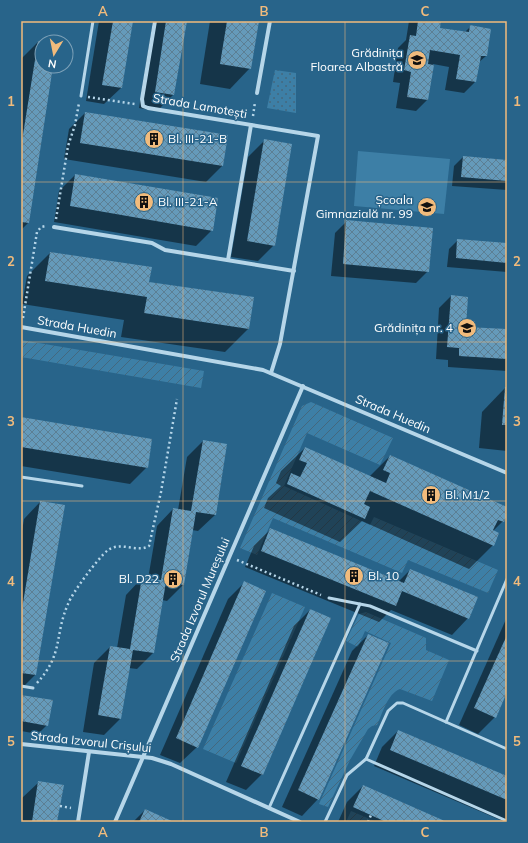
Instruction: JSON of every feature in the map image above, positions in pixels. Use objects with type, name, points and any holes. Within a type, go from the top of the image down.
[{"type":"street","name":"Strada Lamotești","points":[[155,21],[142,99],[143,106],[251,125],[228,260]]},
{"type":"street","name":"Strada Lamotești","points":[[257,92],[270,21]]},
{"type":"street","points":[[251,125],[318,136],[280,344],[272,373]]},
{"type":"street","points":[[54,227],[152,243],[165,250],[294,271]]},
{"type":"street","name":"Strada Huedin","points":[[21,328],[251,367],[272,373],[507,473]]},
{"type":"street","name":"Strada Izvorul Mureșului","points":[[115,822],[303,386]]},
{"type":"street","name":"Strada Izvorul Crișului","points":[[21,744],[89,752],[143,756],[171,764],[300,822]]},
{"type":"street","points":[[78,822],[89,752]]},
{"type":"lane","points":[[81,96],[93,21]]},
{"type":"lane","points":[[21,476],[82,486]]},
{"type":"lane","points":[[446,722],[507,579]]},
{"type":"lane","points":[[329,598],[360,604],[477,651]]},
{"type":"lane","points":[[269,808],[360,604]]},
{"type":"lane","points":[[21,686],[33,688]]},
{"type":"lane","points":[[325,822],[347,775],[366,759],[388,711],[397,703],[403,703],[507,749]]},
{"type":"lane","points":[[366,759],[507,821]]},
{"type":"path","points":[[251,125],[257,92]]},
{"type":"path","points":[[21,328],[36,232],[41,227],[54,227],[68,146],[75,125],[81,96],[143,106]]},
{"type":"path","points":[[33,688],[53,662],[65,613],[71,598],[106,552],[116,547],[143,549],[149,546],[160,499],[177,398]]},
{"type":"path","points":[[230,556],[329,598]]},
{"type":"path","points":[[368,822],[371,815]]},
{"type":"shaded area","points":[[275,70],[296,73],[296,113],[267,108]]},
{"type":"shaded area","points":[[358,151],[450,159],[444,214],[354,206]]},
{"type":"shaded area","points":[[21,340],[204,371],[201,388],[21,357]]},
{"type":"shaded area","points":[[311,402],[393,438],[380,465],[307,433],[284,486],[370,525],[374,517],[498,570],[488,593],[408,560],[402,573],[273,518],[257,555],[240,548],[302,406]]},
{"type":"shaded area","points":[[272,593],[305,607],[236,763],[203,749]]},
{"type":"shaded area","points":[[366,612],[426,638],[426,650],[449,660],[432,701],[400,689],[392,695],[386,704],[377,725],[368,729],[350,760],[328,807],[319,804],[391,643],[365,631],[358,647],[346,641],[359,614]]},
{"type":"shaded area","points":[[351,811],[377,822],[346,822]]},
{"type":"building","points":[[113,21],[133,21],[122,88],[102,85]]},
{"type":"building","points":[[166,21],[187,21],[174,95],[155,92]]},
{"type":"building","points":[[227,21],[259,21],[251,69],[220,64]]},
{"type":"building","name":"Grădinița Floarea Albastră","points":[[418,21],[441,21],[440,28],[469,32],[470,25],[491,29],[487,56],[481,56],[476,82],[456,79],[460,55],[430,50],[428,64],[434,65],[428,100],[407,97],[411,72],[404,70],[410,35],[416,36]]},
{"type":"building","points":[[34,66],[34,74],[52,74],[29,223],[21,222],[21,147]]},
{"type":"building","name":"Bl. III-21-B","points":[[85,112],[228,135],[223,166],[80,143]]},
{"type":"building","points":[[264,139],[292,144],[275,246],[247,241]]},
{"type":"building","points":[[463,156],[507,160],[507,181],[461,177]]},
{"type":"building","name":"Bl. III-21-A","points":[[75,174],[218,198],[213,231],[70,206]]},
{"type":"building","points":[[346,220],[433,228],[429,272],[343,264]]},
{"type":"building","points":[[457,239],[507,243],[507,263],[456,258]]},
{"type":"building","points":[[50,252],[152,267],[149,282],[254,297],[249,329],[144,313],[147,297],[45,281]]},
{"type":"building","name":"Grădinița nr. 4","points":[[451,295],[468,297],[466,327],[507,329],[507,359],[459,356],[459,348],[447,347]]},
{"type":"building","points":[[505,387],[507,387],[507,425],[502,425]]},
{"type":"building","points":[[21,417],[152,439],[148,468],[21,447]]},
{"type":"building","name":"Bl. D22","points":[[203,440],[227,444],[216,515],[196,512],[184,585],[166,582],[154,653],[133,650],[121,719],[98,715],[110,646],[130,649],[142,577],[161,580],[173,508],[191,511]]},
{"type":"building","name":"Bl. M1/2","points":[[305,447],[386,483],[390,473],[383,470],[390,455],[507,507],[507,516],[504,522],[498,520],[493,530],[499,533],[494,546],[370,491],[364,504],[370,507],[365,519],[287,484],[291,473],[300,477],[307,463],[299,460]]},
{"type":"building","points":[[40,501],[65,505],[36,675],[21,673],[21,615]]},
{"type":"building","name":"Bl. 10","points":[[270,528],[404,583],[410,569],[478,597],[469,619],[402,591],[396,606],[261,551]]},
{"type":"building","points":[[244,581],[266,591],[198,748],[176,738]]},
{"type":"building","points":[[310,609],[331,618],[263,775],[241,766]]},
{"type":"building","points":[[368,634],[389,643],[319,800],[298,790]]},
{"type":"building","points":[[507,635],[507,692],[496,718],[474,708]]},
{"type":"building","points":[[21,695],[53,700],[48,726],[21,721]]},
{"type":"building","points":[[398,730],[507,776],[507,800],[390,750]]},
{"type":"building","points":[[38,781],[64,785],[57,822],[32,822]]},
{"type":"building","points":[[363,785],[447,822],[386,822],[353,807]]},
{"type":"building","points":[[145,809],[174,822],[139,822]]},
{"type":"place","name":"Grădinița Floarea Albastră","points":[[417,60]]},
{"type":"place","name":"Bl. III-21-B","points":[[154,139]]},
{"type":"place","name":"Bl. III-21-A","points":[[144,202]]},
{"type":"place","name":"Școala Gimnazială nr. 99","points":[[427,207]]},
{"type":"place","name":"Grădinița nr. 4","points":[[467,328]]},
{"type":"place","name":"Bl. M1/2","points":[[431,495]]},
{"type":"place","name":"Bl. 10","points":[[354,576]]},
{"type":"place","name":"Bl. D22","points":[[173,579]]}]
